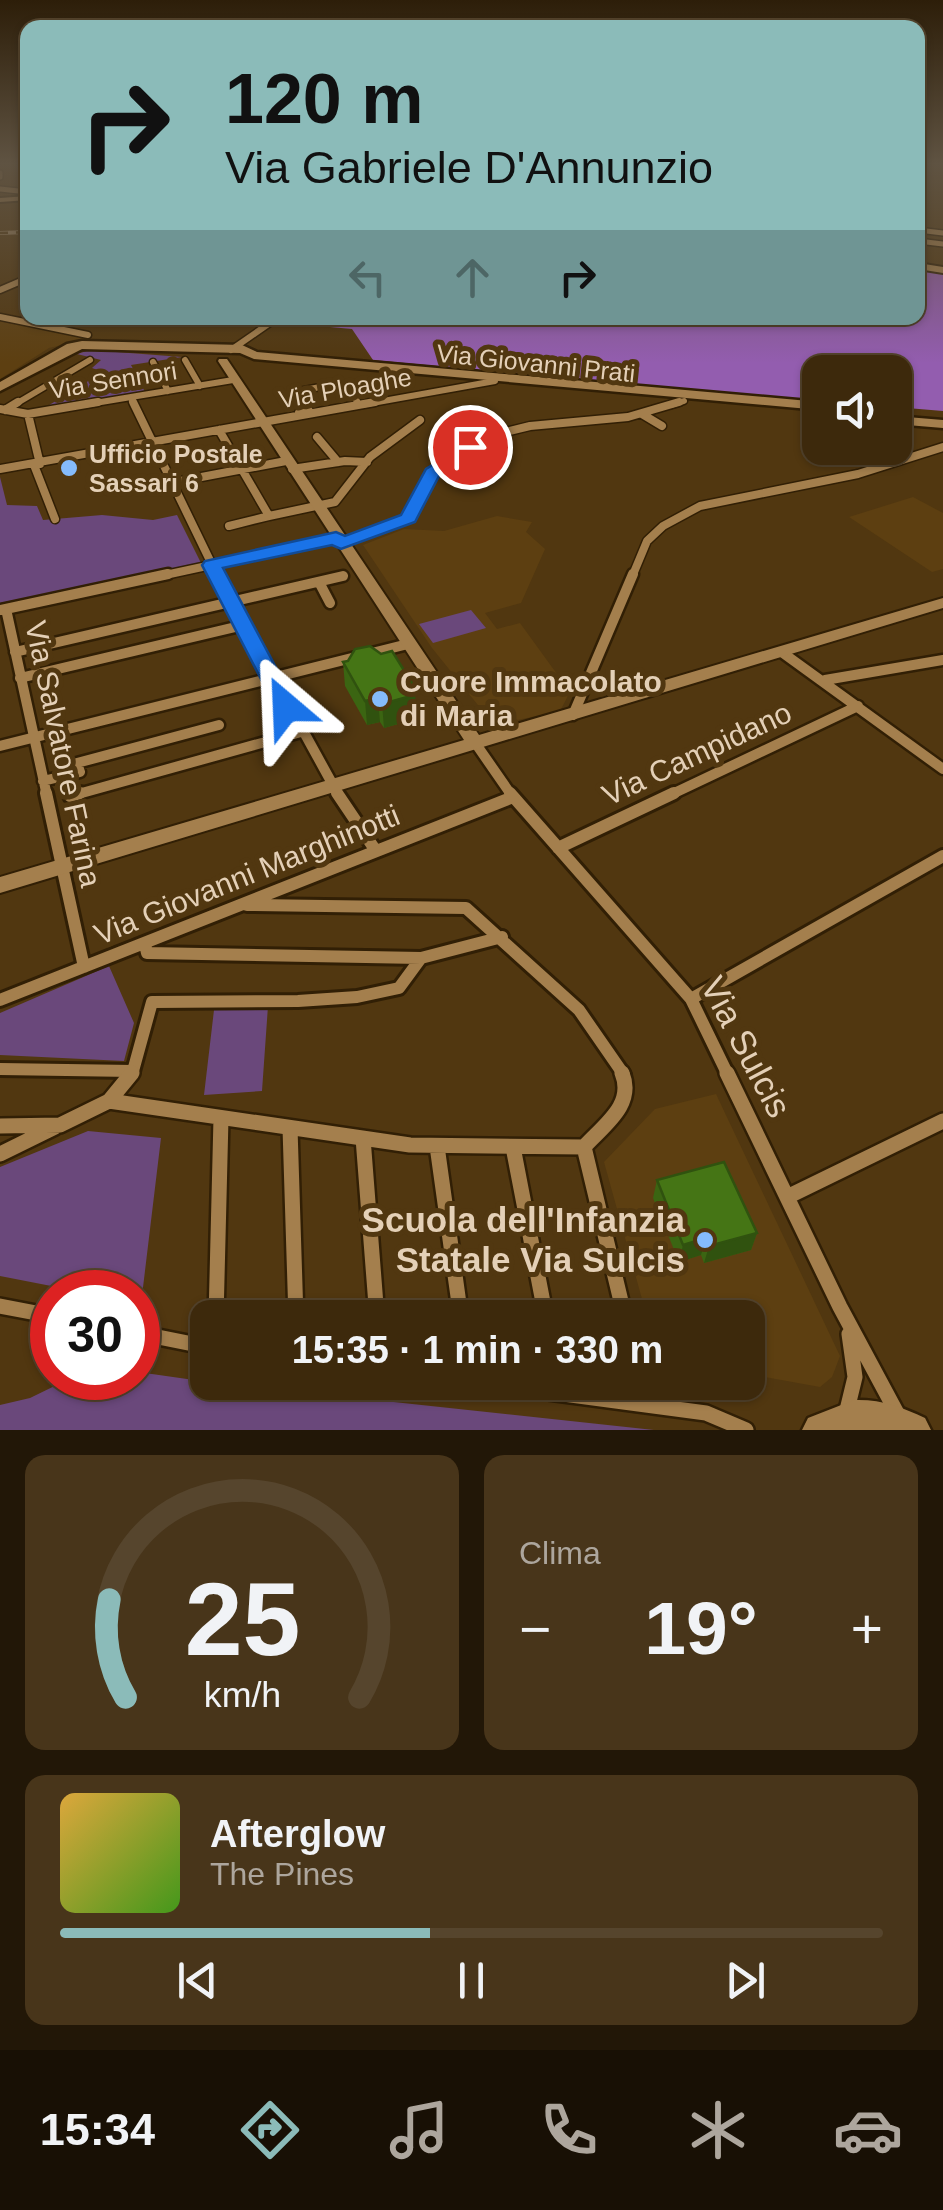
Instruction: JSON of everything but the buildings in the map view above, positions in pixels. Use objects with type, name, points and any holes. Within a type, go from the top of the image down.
[{"type":"main road","name":"Via Giovanni Prati","points":[[0,387],[61,352],[100,348],[802,409]]},
{"type":"main road","name":"Via Giovanni Prati","points":[[236,358],[802,408]]},
{"type":"main road","points":[[912,413],[943,416]]},
{"type":"main road","points":[[912,421],[943,424]]},
{"type":"main road","points":[[832,1424],[874,1417],[910,1428]]},
{"type":"street","points":[[39,325],[88,335]]},
{"type":"street","points":[[270,325],[236,358],[260,421],[476,744]]},
{"type":"street","name":"Via Sennori","points":[[2,409],[28,414],[200,386],[236,358]]},
{"type":"street","points":[[2,409],[90,360]]},
{"type":"street","points":[[185,360],[200,386]]},
{"type":"street","points":[[153,362],[168,391]]},
{"type":"street","name":"Via Ploaghe","points":[[260,421],[495,381]]},
{"type":"street","points":[[0,469],[150,444],[309,411],[294,392],[341,383],[357,401]]},
{"type":"street","points":[[131,397],[150,444],[329,784],[376,851]]},
{"type":"street","points":[[3,610],[339,541],[408,518],[432,473],[489,436],[530,426],[642,414],[684,400]]},
{"type":"street","points":[[28,414],[37,464],[55,519]]},
{"type":"street","points":[[642,414],[662,426]]},
{"type":"street","points":[[229,526],[335,502],[367,462],[420,420]]},
{"type":"street","points":[[219,430],[269,516]]},
{"type":"street","name":"Via Ploaghe","points":[[318,437],[338,462]]},
{"type":"street","points":[[573,715],[647,541],[666,523],[714,501],[809,484],[943,447]]},
{"type":"street","points":[[170,482],[242,469],[367,462]]},
{"type":"street","points":[[15,652],[343,576]]},
{"type":"street","points":[[320,582],[330,603]]},
{"type":"street","points":[[0,885],[943,603]]},
{"type":"street","name":"Via Salvatore Farina","points":[[3,610],[84,967]]},
{"type":"street","points":[[20,678],[244,625]]},
{"type":"street","points":[[0,746],[408,644]]},
{"type":"street","points":[[783,653],[943,769]]},
{"type":"street","points":[[825,680],[943,660]]},
{"type":"street","name":"Via Campidano","points":[[558,848],[858,706]]},
{"type":"street","points":[[43,781],[80,772],[77,763],[219,725]]},
{"type":"street","points":[[70,796],[301,732]]},
{"type":"street","name":"Via Sulcis","points":[[476,744],[513,797],[691,999],[844,1314],[888,1399],[910,1428]]},
{"type":"street","name":"Via Giovanni Marghinotti","points":[[0,1000],[513,797]]},
{"type":"street","points":[[691,999],[943,856]]},
{"type":"street","points":[[109,1101],[437,1146],[584,1147],[622,1106],[628,1090],[624,1075],[579,1010],[466,908],[240,905]]},
{"type":"street","points":[[146,944],[147,953],[421,958],[502,937]]},
{"type":"street","points":[[0,1154],[109,1101],[133,1071],[152,1002],[357,998],[399,988],[421,958]]},
{"type":"street","points":[[0,1069],[133,1071]]},
{"type":"street","points":[[216,1300],[221,1118]]},
{"type":"street","points":[[787,1197],[943,1121]]},
{"type":"street","points":[[0,1126],[60,1125]]},
{"type":"street","points":[[290,1128],[295,1300]]},
{"type":"street","points":[[362,1138],[376,1300]]},
{"type":"street","points":[[437,1146],[458,1300]]},
{"type":"street","points":[[513,1146],[543,1300]]},
{"type":"street","points":[[584,1147],[622,1300]]},
{"type":"street","points":[[0,1306],[30,1312]]},
{"type":"street","name":"Via Sulcis","points":[[832,1424],[852,1397],[855,1377],[844,1314]]},
{"type":"street","points":[[160,1337],[190,1343]]},
{"type":"street","points":[[618,1400],[706,1413],[746,1430]]},
{"type":"street","points":[[646,1400],[647,1406]]},
{"type":"shaded area","points":[[925,270],[943,274],[943,411],[912,408],[912,355],[802,355],[802,400],[373,360],[352,329],[308,325],[925,325]]},
{"type":"shaded area","points":[[0,320],[84,337],[49,348],[0,379]]},
{"type":"shaded area","points":[[90,350],[182,357],[131,365],[145,392],[46,407],[103,372],[92,368],[101,360],[77,354]]},
{"type":"shaded area","points":[[0,477],[7,505],[37,506],[43,520],[102,515],[153,520],[177,515],[201,563],[0,603]]},
{"type":"shaded area","points":[[913,497],[943,513],[943,569],[932,572],[849,517]]},
{"type":"shaded area","points":[[497,516],[532,522],[526,532],[545,549],[521,603],[485,613],[497,629],[520,623],[570,692],[560,711],[494,725],[432,648],[363,545],[404,529],[444,531]]},
{"type":"shaded area","points":[[471,610],[486,628],[433,643],[419,624]]},
{"type":"shaded area","points":[[109,966],[134,1023],[124,1061],[0,1055],[0,1013]]},
{"type":"shaded area","points":[[268,1006],[262,1091],[204,1095],[214,1010]]},
{"type":"shaded area","name":"Scuola dell'Infanzia Statale Via Sulcis","points":[[716,1094],[840,1356],[832,1377],[820,1387],[765,1377],[765,1300],[642,1300],[604,1162],[655,1109]]},
{"type":"shaded area","points":[[88,1131],[161,1138],[145,1270],[30,1270],[30,1282],[0,1276],[0,1167]]},
{"type":"shaded area","points":[[160,1375],[190,1379],[190,1400],[375,1400],[654,1430],[0,1430],[0,1405],[30,1398],[160,1400]]},
{"type":"railway","points":[[0,233],[20,232]]},
{"type":"place","name":"Ufficio Postale Sassari 6","points":[[69,468]]},
{"type":"place","name":"Cuore Immacolato di Maria","points":[[380,699]]},
{"type":"place","name":"Scuola dell'Infanzia Statale Via Sulcis","points":[[705,1240]]},
{"type":"route","points":[[286,707],[212,565],[336,538],[341,544],[390,527],[408,518],[432,473],[470,447]]}]
